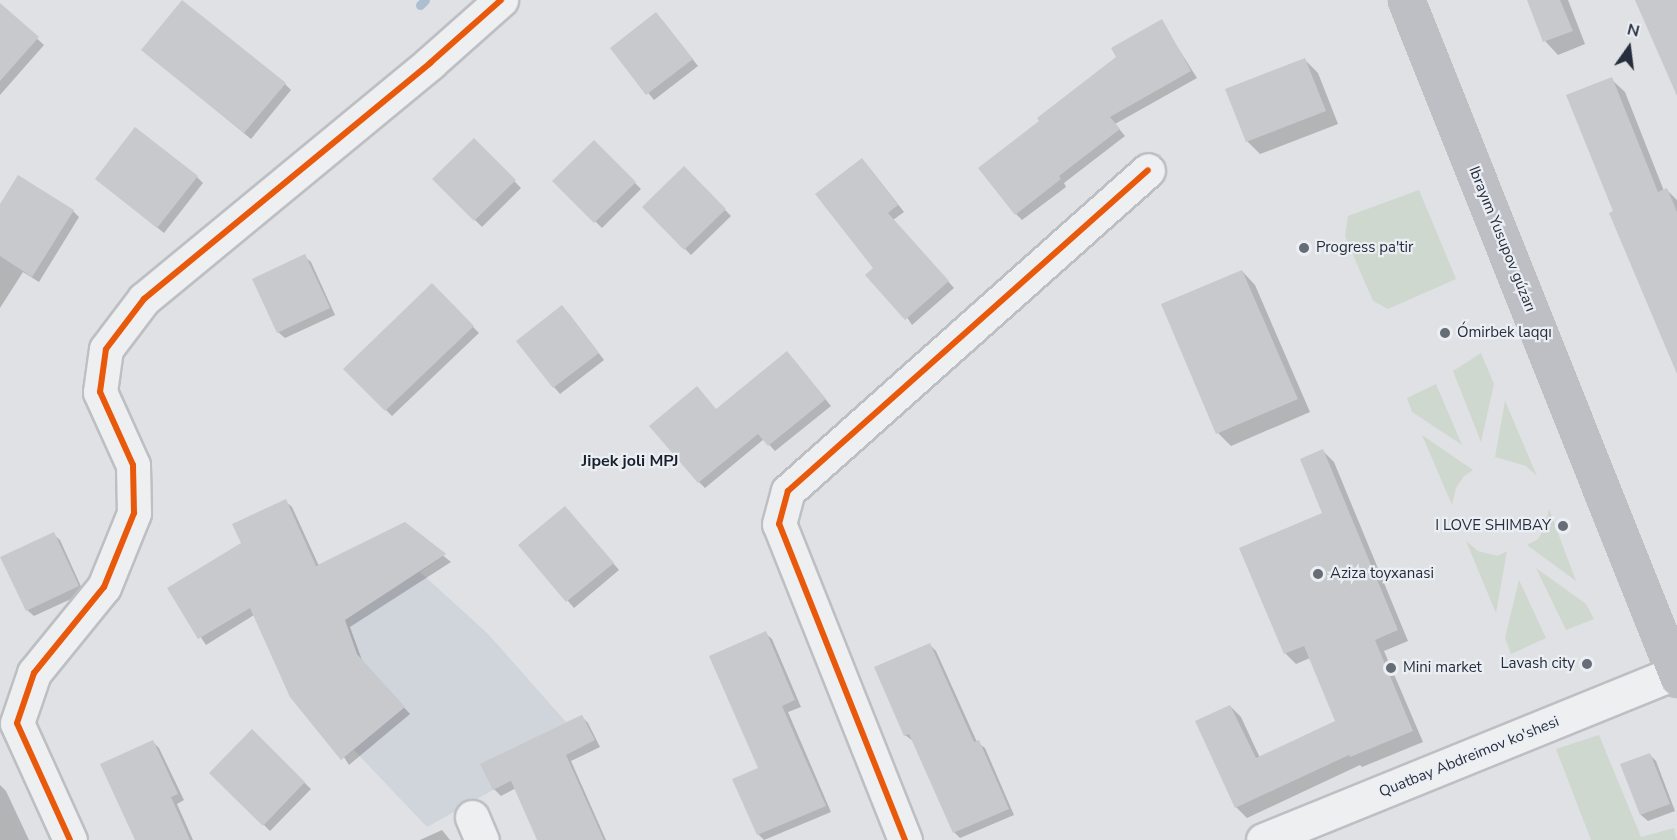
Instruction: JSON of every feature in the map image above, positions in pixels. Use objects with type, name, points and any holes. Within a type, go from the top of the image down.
[{"type":"main road","name":"Ibrayım Yusupov gúzarı","points":[[1406,0],[1676,676]]},
{"type":"street","points":[[70,840],[17,723],[34,674],[104,587],[134,513],[133,465],[100,392],[106,349],[144,299],[430,63],[501,0]]},
{"type":"street","points":[[905,840],[780,524],[788,491],[1148,170]]},
{"type":"street","name":"Quatbay Abdreimov ko'shesi","points":[[1263,840],[1676,676]]},
{"type":"shaded area","points":[[1419,190],[1456,279],[1388,309],[1373,301],[1345,236],[1348,216]]},
{"type":"shaded area","points":[[1481,353],[1494,384],[1481,442],[1453,371]]},
{"type":"shaded area","points":[[1436,384],[1462,445],[1412,412],[1407,398]]},
{"type":"shaded area","points":[[1505,401],[1537,476],[1526,466],[1495,457]]},
{"type":"shaded area","points":[[1422,435],[1473,470],[1464,476],[1456,488],[1452,505]]},
{"type":"shaded area","points":[[1549,509],[1576,581],[1527,545],[1538,539],[1545,527]]},
{"type":"shaded area","points":[[405,522],[446,554],[420,572],[488,634],[566,722],[582,715],[595,740],[493,790],[427,827],[354,750],[341,760],[290,697],[248,599]]},
{"type":"shaded area","points":[[1466,541],[1478,551],[1498,556],[1507,551],[1496,613]]},
{"type":"shaded area","points":[[1536,568],[1586,604],[1594,619],[1566,630]]},
{"type":"shaded area","points":[[1519,580],[1546,638],[1511,654],[1505,638]]},
{"type":"shaded area","points":[[1599,735],[1641,837],[1674,828],[1677,840],[1591,840],[1556,749]]},
{"type":"building","points":[[182,0],[286,83],[244,133],[141,50]]},
{"type":"building","points":[[1527,0],[1560,0],[1573,31],[1543,42]]},
{"type":"building","points":[[1635,0],[1677,0],[1677,96]]},
{"type":"building","points":[[0,3],[39,37],[0,81]]},
{"type":"building","points":[[656,12],[693,59],[646,95],[610,48]]},
{"type":"building","points":[[1162,19],[1191,71],[1110,117],[1120,129],[1059,176],[1061,179],[1015,215],[978,168],[1039,121],[1037,118],[1116,57],[1111,48]]},
{"type":"building","points":[[1305,58],[1326,111],[1246,142],[1225,89]]},
{"type":"building","points":[[1612,77],[1658,192],[1667,188],[1677,212],[1677,374],[1609,213],[1613,211],[1566,95]]},
{"type":"building","points":[[135,127],[198,176],[157,228],[95,179]]},
{"type":"building","points":[[474,138],[516,180],[474,221],[432,179]]},
{"type":"building","points":[[594,140],[636,182],[594,223],[552,181]]},
{"type":"building","points":[[862,158],[898,205],[888,213],[949,281],[905,320],[865,275],[873,268],[815,194]]},
{"type":"building","points":[[684,166],[726,209],[684,250],[642,207]]},
{"type":"building","points":[[18,175],[74,210],[32,277],[0,256],[0,204]]},
{"type":"building","points":[[305,254],[330,308],[277,333],[252,279]]},
{"type":"building","points":[[1242,270],[1298,399],[1216,434],[1161,304]]},
{"type":"building","points":[[432,283],[474,326],[385,411],[343,369]]},
{"type":"building","points":[[562,305],[599,353],[553,388],[516,341]]},
{"type":"building","points":[[787,351],[826,399],[768,446],[758,434],[698,483],[649,426],[697,386],[716,409]]},
{"type":"building","points":[[1323,449],[1398,630],[1375,640],[1413,731],[1350,757],[1349,755],[1235,808],[1195,721],[1230,705],[1256,758],[1335,721],[1304,646],[1284,654],[1239,548],[1322,513],[1300,459]]},
{"type":"building","points":[[286,499],[316,566],[405,522],[446,554],[345,620],[357,654],[405,707],[341,760],[290,697],[250,608],[198,639],[167,588],[241,543],[232,524]]},
{"type":"building","points":[[565,506],[614,563],[566,602],[518,545]]},
{"type":"building","points":[[54,532],[79,586],[26,611],[0,557]]},
{"type":"building","points":[[766,631],[795,700],[782,706],[826,806],[757,835],[732,779],[758,768],[709,656]]},
{"type":"building","points":[[930,643],[974,742],[979,740],[1009,809],[953,833],[909,734],[904,736],[874,667]]},
{"type":"building","points":[[582,715],[595,740],[566,755],[604,840],[537,840],[511,781],[493,790],[480,764]]},
{"type":"building","points":[[252,729],[305,782],[263,826],[209,773]]},
{"type":"building","points":[[153,740],[178,794],[171,797],[190,840],[135,840],[100,764]]},
{"type":"building","points":[[1650,753],[1670,804],[1640,815],[1620,764]]},
{"type":"waterway","points":[[420,5],[425,0]]},
{"type":"cycle path","points":[[70,840],[17,723],[34,673],[104,587],[134,513],[133,465],[100,392],[106,349],[144,299],[430,63],[501,0]]},
{"type":"cycle path","points":[[905,840],[779,524],[788,491],[1148,170]]},
{"type":"place","name":"Progress pa'tir","points":[[1304,248]]},
{"type":"place","name":"Ómirbek laqqı","points":[[1445,333]]},
{"type":"place","name":"I LOVE SHIMBAY","points":[[1563,526]]},
{"type":"place","name":"Aziza toyxanasi","points":[[1318,574]]},
{"type":"place","name":"Lavash city","points":[[1587,664]]},
{"type":"place","name":"Mini market","points":[[1391,668]]},
{"type":"district","name":"Jipek joli MPJ","points":[[630,461]]}]
